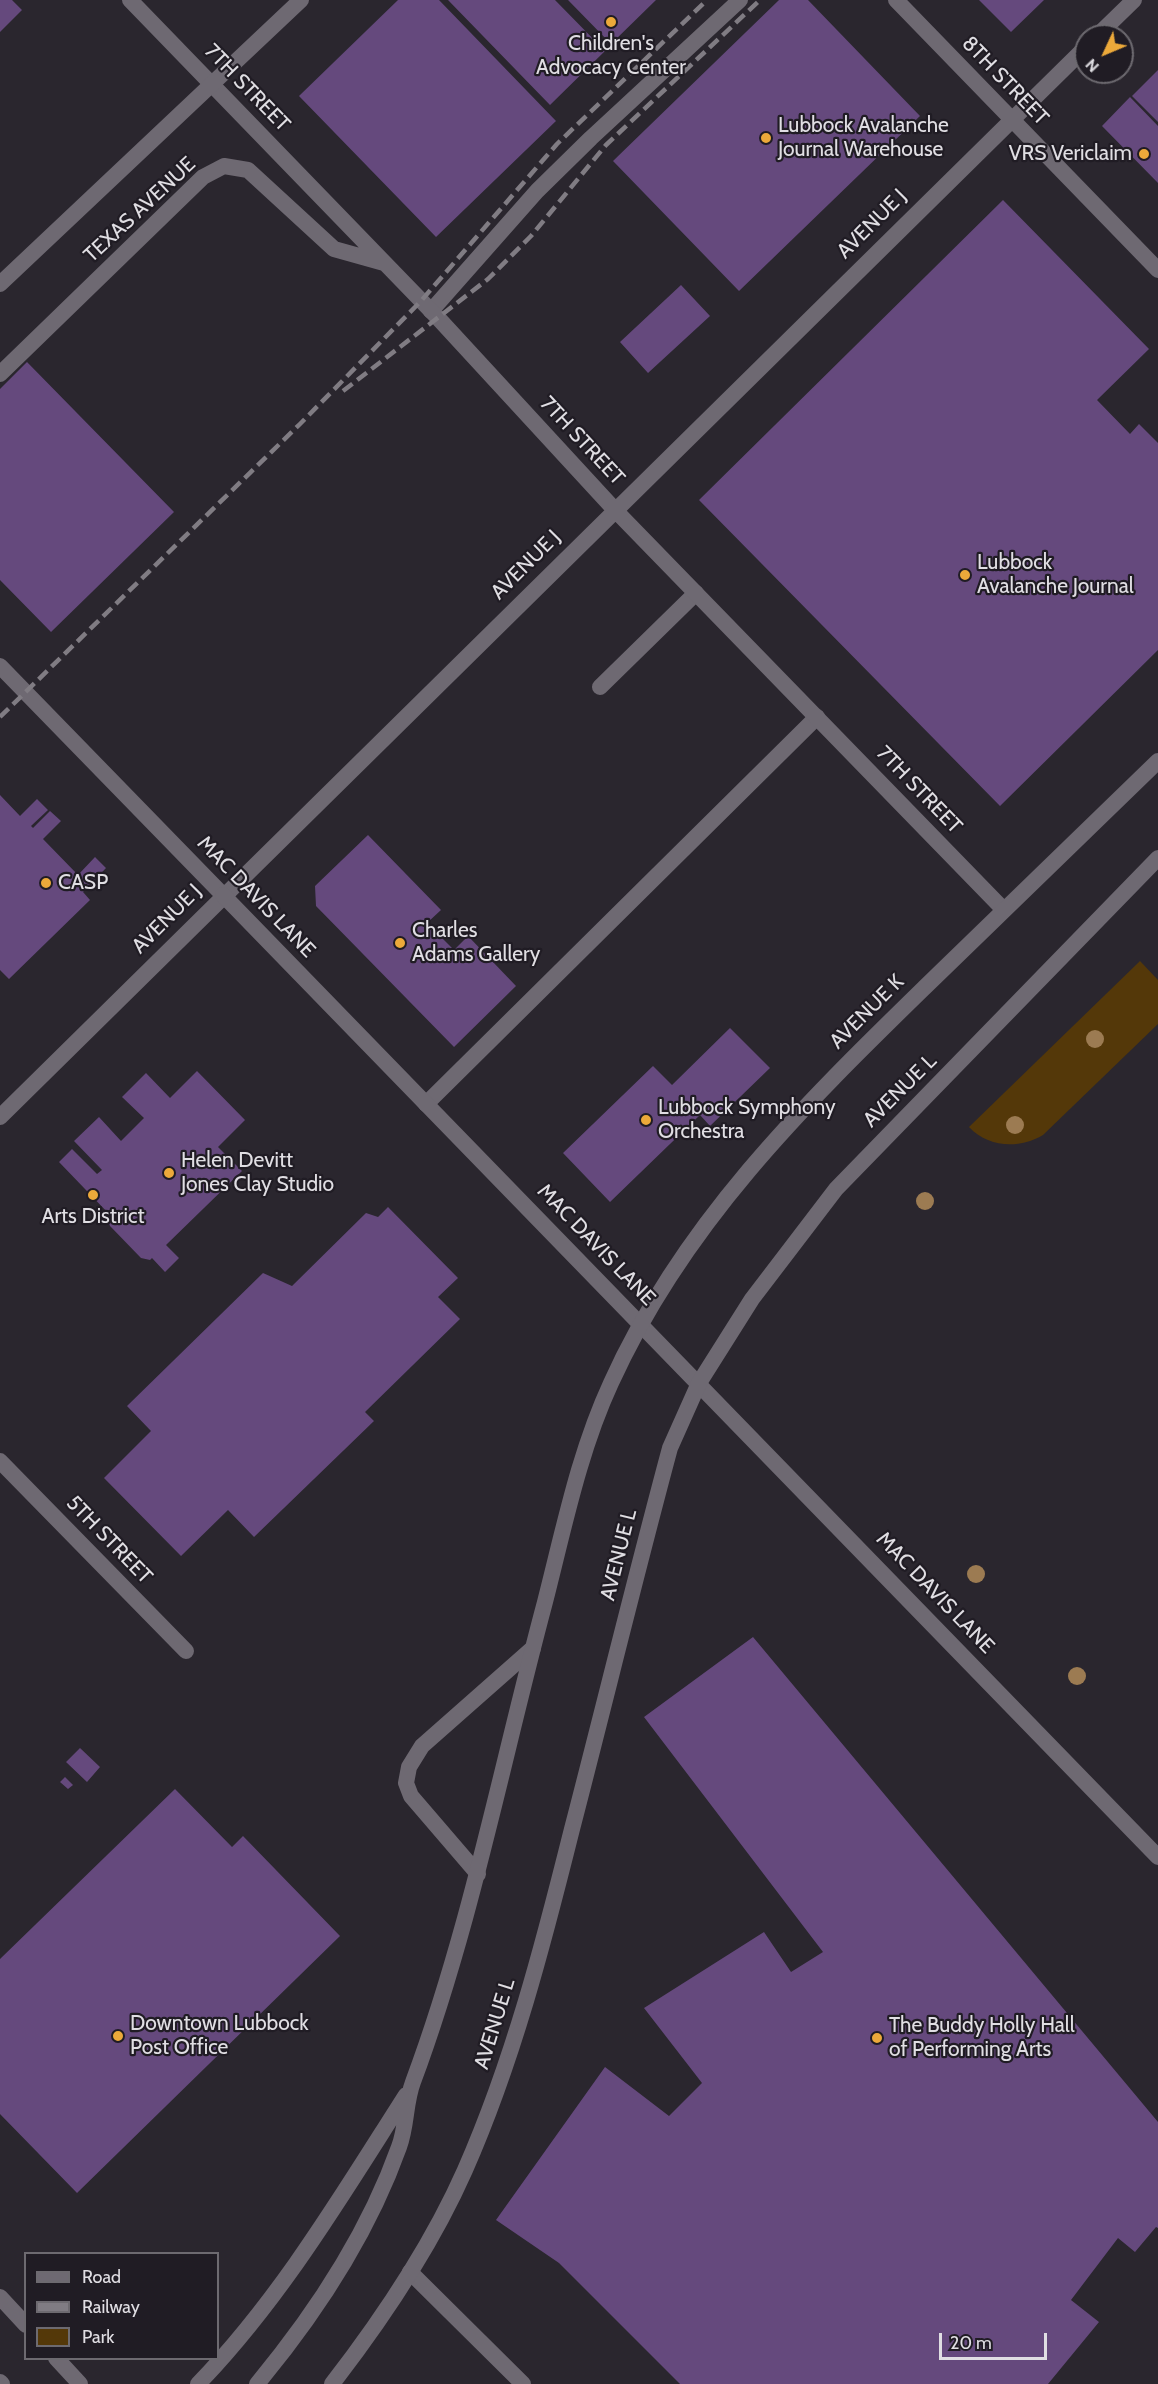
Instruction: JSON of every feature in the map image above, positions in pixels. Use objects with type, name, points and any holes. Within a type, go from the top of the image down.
[{"type":"street","name":"7TH STREET","points":[[130,0],[431,311],[614,509],[1004,910]]},
{"type":"street","name":"TEXAS AVENUE","points":[[0,284],[301,0]]},
{"type":"street","points":[[431,311],[560,168],[740,0]]},
{"type":"street","name":"8TH STREET","points":[[896,0],[1158,270]]},
{"type":"street","points":[[1109,24],[1134,0]]},
{"type":"street","name":"AVENUE J","points":[[0,1117],[614,509],[1074,59]]},
{"type":"street","name":"TEXAS AVENUE","points":[[0,374],[203,177],[224,166],[235,166],[256,176],[334,249],[385,263]]},
{"type":"street","points":[[600,687],[696,593]]},
{"type":"street","name":"MAC DAVIS LANE","points":[[0,666],[1158,1857]]},
{"type":"street","points":[[426,1104],[817,717]]},
{"type":"street","name":"AVENUE K","points":[[640,1323],[733,1186],[865,1045],[1158,761]]},
{"type":"street","name":"AVENUE L","points":[[332,2384],[397,2295],[464,2172],[516,2036],[550,1916],[670,1448],[699,1383],[752,1299],[836,1189],[1158,858]]},
{"type":"street","points":[[257,2384],[305,2322],[360,2237],[401,2142],[410,2089],[442,2001],[477,1874],[532,1648],[588,1439],[640,1323]]},
{"type":"street","name":"5TH STREET","points":[[0,1461],[186,1651]]},
{"type":"street","points":[[477,1874],[411,1796],[406,1783],[409,1767],[422,1746],[532,1648]]},
{"type":"street","points":[[198,2384],[231,2347],[303,2256],[410,2089]]},
{"type":"street","points":[[410,2272],[523,2384]]},
{"type":"street","points":[[0,2297],[24,2323]]},
{"type":"street","points":[[58,2360],[80,2384]]},
{"type":"green space","points":[[1140,961],[1158,980],[1158,1024],[1043,1135],[1034,1140],[1014,1144],[995,1142],[977,1134],[969,1127]]},
{"type":"building","points":[[0,0],[12,0],[22,10],[0,32]]},
{"type":"building","points":[[398,0],[439,0],[556,121],[436,237],[299,96]]},
{"type":"building","points":[[448,0],[555,0],[605,51],[550,105]]},
{"type":"building","name":"Children's Advocacy Center","points":[[568,0],[656,0],[611,44]]},
{"type":"building","name":"Lubbock Avalanche Journal Warehouse","points":[[779,0],[808,0],[920,116],[739,291],[613,161]]},
{"type":"building","points":[[979,0],[1044,0],[1011,32]]},
{"type":"building","points":[[1158,70],[1158,122],[1132,96]]},
{"type":"building","name":"VRS Vericlaim","points":[[1130,97],[1158,126],[1158,183],[1102,126]]},
{"type":"building","name":"Lubbock Avalanche Journal","points":[[1003,200],[1149,349],[1097,400],[1130,434],[1139,424],[1158,443],[1158,650],[1000,806],[699,500]]},
{"type":"building","points":[[681,285],[710,316],[648,373],[620,342]]},
{"type":"building","points":[[27,362],[174,512],[51,632],[0,580],[0,389]]},
{"type":"building","name":"CASP","points":[[0,795],[20,816],[37,799],[48,810],[31,826],[33,828],[50,811],[61,821],[43,839],[78,875],[95,857],[106,868],[83,892],[90,900],[9,979],[0,970]]},
{"type":"building","name":"Charles Adams Gallery","points":[[368,835],[441,910],[427,923],[454,950],[468,936],[516,986],[454,1047],[316,906],[315,886]]},
{"type":"building","name":"Lubbock Symphony Orchestra","points":[[730,1028],[770,1068],[710,1126],[700,1115],[610,1202],[563,1153],[653,1066],[672,1085]]},
{"type":"building","name":"Helen Devitt Jones Clay Studio","points":[[197,1071],[245,1120],[218,1147],[242,1171],[166,1245],[179,1258],[165,1272],[152,1258],[150,1260],[141,1258],[110,1226],[107,1218],[110,1215],[59,1162],[72,1149],[97,1174],[102,1170],[74,1141],[99,1117],[121,1141],[144,1118],[122,1097],[146,1073],[170,1098]]},
{"type":"building","points":[[388,1207],[458,1278],[438,1297],[460,1319],[365,1412],[374,1421],[254,1537],[228,1510],[181,1556],[104,1478],[151,1431],[127,1406],[263,1273],[292,1286],[366,1213],[378,1217]]},
{"type":"building","name":"The Buddy Holly Hall of Performing Arts","points":[[753,1637],[1158,2122],[1158,2228],[1156,2227],[1135,2252],[1118,2238],[1071,2300],[1099,2322],[1048,2384],[680,2384],[559,2263],[496,2220],[605,2067],[669,2116],[702,2083],[644,2008],[764,1932],[791,1972],[823,1952],[644,1717]]},
{"type":"building","points":[[80,1748],[100,1767],[87,1782],[66,1762]]},
{"type":"building","points":[[65,1777],[73,1785],[68,1789],[60,1782]]},
{"type":"building","name":"Downtown Lubbock Post Office","points":[[175,1789],[232,1847],[243,1836],[340,1936],[77,2193],[0,2114],[0,1959]]},
{"type":"railway","points":[[0,717],[300,424],[421,301],[557,144],[707,0]]},
{"type":"railway","points":[[343,391],[488,279],[531,236],[606,145],[760,0]]},
{"type":"place","name":"Children's Advocacy Center","points":[[611,22]]},
{"type":"place","name":"Lubbock Avalanche Journal Warehouse","points":[[766,138]]},
{"type":"place","name":"VRS Vericlaim","points":[[1144,154]]},
{"type":"place","name":"Lubbock Avalanche Journal","points":[[965,575]]},
{"type":"place","name":"CASP","points":[[46,883]]},
{"type":"place","name":"Charles Adams Gallery","points":[[400,943]]},
{"type":"place","name":"Lubbock Symphony Orchestra","points":[[646,1120]]},
{"type":"place","name":"Helen Devitt Jones Clay Studio","points":[[169,1173]]},
{"type":"place","name":"Arts District","points":[[93,1195]]},
{"type":"place","name":"Downtown Lubbock Post Office","points":[[118,2036]]},
{"type":"place","name":"The Buddy Holly Hall of Performing Arts","points":[[877,2038]]}]
